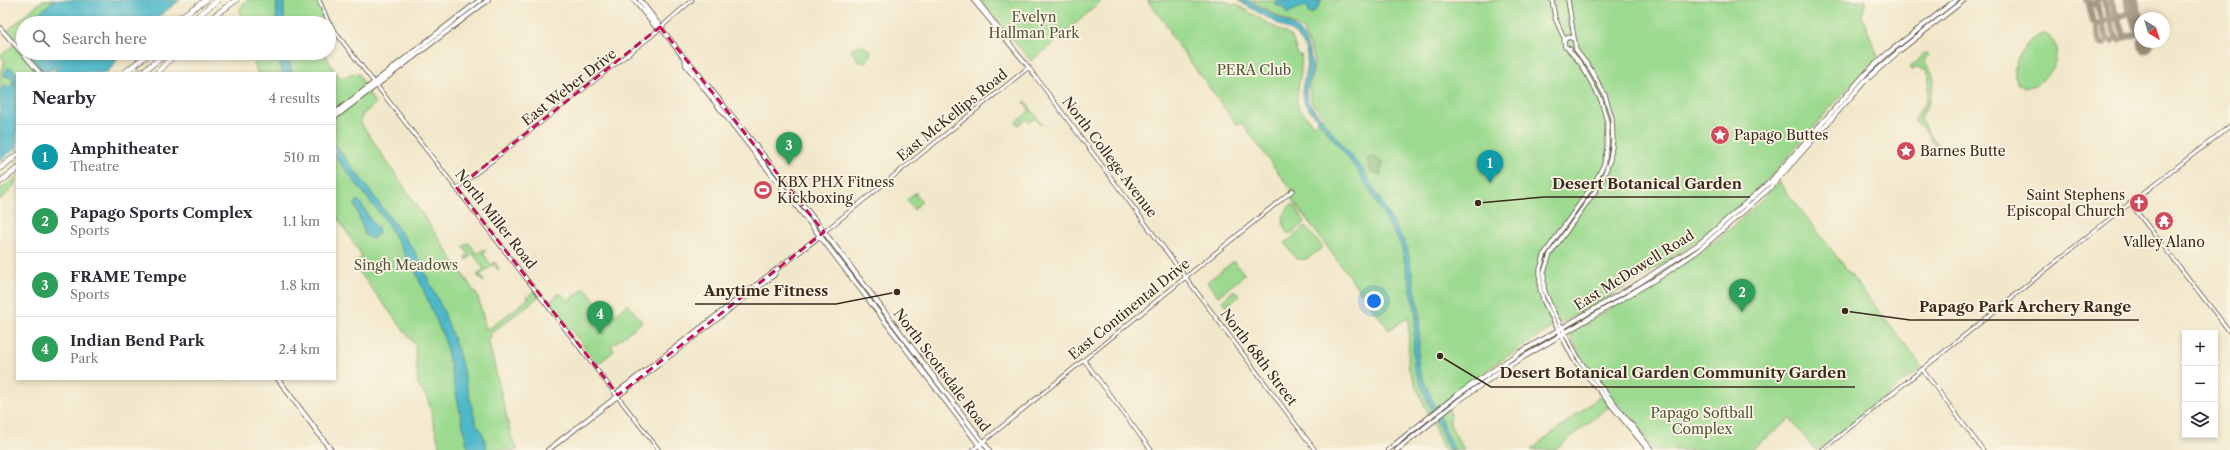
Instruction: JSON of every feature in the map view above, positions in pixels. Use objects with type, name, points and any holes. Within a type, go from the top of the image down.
[{"type":"highway","points":[[182,16],[206,0]]},
{"type":"highway","points":[[197,16],[218,0]]},
{"type":"highway","points":[[215,16],[236,0]]},
{"type":"highway","points":[[133,72],[139,60]]},
{"type":"highway","points":[[125,72],[141,60]]},
{"type":"highway","points":[[142,72],[158,60]]},
{"type":"highway","points":[[158,72],[169,60]]},
{"type":"highway","points":[[0,168],[16,156]]},
{"type":"highway","points":[[0,182],[16,170]]},
{"type":"main road","points":[[336,116],[480,0]]},
{"type":"main road","points":[[336,112],[488,0]]},
{"type":"main road","name":"North Scottsdale Road","points":[[634,0],[656,26],[660,27]]},
{"type":"main road","name":"North Scottsdale Road","points":[[640,0],[658,22],[660,27],[684,59],[686,65],[981,444],[989,450]]},
{"type":"main road","points":[[1552,0],[1555,18],[1564,40],[1564,45],[1581,64],[1600,97],[1607,117],[1608,138],[1604,164],[1595,182],[1549,245],[1542,262],[1539,277],[1542,296],[1560,329],[1574,360],[1612,398],[1652,450]]},
{"type":"main road","points":[[1560,329],[1545,291],[1544,278],[1546,263],[1555,246],[1601,183],[1610,160],[1613,140],[1612,118],[1607,100],[1590,68],[1577,52],[1569,19],[1568,0]]},
{"type":"main road","name":"East McDowell Road","points":[[1388,450],[1474,383],[1512,358],[1663,268],[1699,244],[1728,221],[1771,181],[1835,106],[1876,64],[1956,0]]},
{"type":"main road","name":"East McDowell Road","points":[[1397,450],[1439,416],[1494,375],[1562,333],[1668,272],[1732,224],[1779,179],[1855,91],[1898,52],[1964,0]]},
{"type":"main road","points":[[0,28],[16,46]]},
{"type":"main road","points":[[1564,40],[1571,37],[1575,43]]},
{"type":"main road","points":[[1568,49],[1575,43]]},
{"type":"main road","name":"North Scottsdale Road","points":[[684,59],[690,62],[824,232],[981,444],[983,450]]},
{"type":"main road","points":[[29,60],[39,72]]},
{"type":"main road","points":[[1855,91],[1874,70],[1876,64]]},
{"type":"main road","name":"East McKellips Road","points":[[548,450],[774,275],[776,270],[824,232]]},
{"type":"main road","points":[[1474,383],[1494,375],[1497,370],[1512,358]]},
{"type":"main road","points":[[1589,376],[1648,450]]},
{"type":"main road","points":[[279,380],[331,450]]},
{"type":"street","name":"North Miller Road","points":[[319,0],[327,16]]},
{"type":"street","name":"East Weber Drive","points":[[457,188],[650,37],[692,0]]},
{"type":"street","name":"North College Avenue","points":[[973,0],[1029,67],[1186,278]]},
{"type":"street","name":"North College Avenue","points":[[977,0],[1015,50]]},
{"type":"street","name":"North Miller Road","points":[[336,32],[618,395],[659,450]]},
{"type":"street","name":"East McKellips Road","points":[[824,232],[1029,67]]},
{"type":"street","points":[[1822,450],[2130,203],[2230,126]]},
{"type":"street","name":"East Continental Drive","points":[[973,450],[1293,190]]},
{"type":"street","points":[[2130,203],[2230,332]]},
{"type":"street","name":"North 68th Street","points":[[1186,278],[1315,450]]},
{"type":"street","points":[[1084,360],[1151,450]]},
{"type":"street","points":[[1922,369],[1983,450]]},
{"type":"highlighted area","points":[[660,27],[824,232],[618,395],[457,188]]},
{"type":"green space","points":[[43,0],[54,0],[37,16],[24,16]]},
{"type":"green space","points":[[247,0],[317,0],[324,16],[241,16],[240,9]]},
{"type":"green space","name":"Evelyn Hallman Park","points":[[980,0],[1101,1],[1054,43],[1031,61]]},
{"type":"green space","name":"PERA Club","points":[[1147,0],[1224,0],[1230,3],[1231,6],[1235,4],[1292,37],[1298,55],[1301,55],[1301,69],[1297,100],[1298,106],[1300,111],[1301,110],[1313,125],[1324,117],[1311,102],[1309,89],[1315,60],[1303,30],[1250,0],[1866,0],[1862,16],[1878,57],[1860,74],[1763,185],[1724,220],[1658,267],[1561,322],[1494,365],[1445,401],[1450,411],[1450,425],[1464,450],[1444,450],[1408,367],[1409,316],[1389,330],[1291,198],[1295,195],[1242,123],[1237,125],[1169,33],[1171,31]]},
{"type":"green space","points":[[16,23],[16,36],[12,39],[6,32]]},
{"type":"green space","points":[[2045,34],[2053,40],[2055,44],[2056,59],[2053,69],[2036,85],[2024,88],[2017,82],[2015,74],[2015,66],[2018,57],[2030,41],[2037,36]]},
{"type":"green space","points":[[16,43],[16,60],[35,60],[38,66],[44,69],[41,72],[16,72],[16,75],[14,70],[9,68],[4,73],[5,76],[13,78],[14,81],[10,87],[4,85],[0,91],[0,72],[5,61],[0,56]]},
{"type":"green space","points":[[861,45],[871,51],[868,60],[863,63],[859,61],[851,51],[854,47]]},
{"type":"green space","points":[[1925,52],[1928,55],[1924,61],[1933,74],[1934,83],[1930,100],[1920,120],[1941,149],[1939,153],[1929,134],[1914,121],[1927,99],[1929,76],[1926,71],[1918,67],[1911,70],[1909,67],[1915,64]]},
{"type":"green space","name":"Singh Meadows","points":[[254,60],[328,60],[336,72],[257,72]]},
{"type":"green space","name":"Singh Meadows","points":[[336,72],[340,78],[358,73],[375,104],[362,115],[361,123],[478,297],[486,329],[490,328],[529,298],[527,297],[536,289],[541,295],[490,334],[491,336],[488,339],[512,439],[518,450],[440,450],[428,399],[418,385],[415,345],[354,265],[362,256],[336,216]]},
{"type":"green space","points":[[1025,101],[1042,124],[1041,125],[1035,118],[1029,122],[1026,119],[1018,125],[1016,122],[1030,111],[1024,103]]},
{"type":"green space","points":[[1373,157],[1383,163],[1380,175],[1371,172],[1367,158]]},
{"type":"green space","points":[[16,174],[14,185],[0,200],[0,190]]},
{"type":"green space","name":"Papago Softball Complex","points":[[1779,182],[1922,367],[1819,450],[1815,450],[1790,419],[1751,450],[1654,450],[1616,401],[1555,450],[1531,450],[1607,391],[1585,366],[1568,332],[1641,291],[1694,256],[1738,222]]},
{"type":"green space","points":[[916,192],[916,196],[922,201],[914,210],[907,200]]},
{"type":"green space","points":[[1291,205],[1294,205],[1305,222],[1292,233],[1287,233],[1283,218]]},
{"type":"green space","points":[[1305,227],[1323,247],[1307,259],[1296,259],[1285,243]]},
{"type":"green space","points":[[469,243],[477,254],[484,249],[486,251],[483,253],[491,265],[495,262],[499,269],[498,270],[494,264],[480,275],[484,281],[483,282],[477,275],[484,269],[473,254],[467,260],[465,257],[469,254],[463,247]]},
{"type":"green space","points":[[1234,261],[1245,275],[1218,296],[1207,282]]},
{"type":"green space","points":[[585,288],[609,319],[628,304],[642,322],[611,346],[614,351],[598,364],[549,302],[560,293],[568,301]]},
{"type":"green space","points":[[1234,290],[1239,296],[1231,303],[1229,301],[1231,304],[1227,307],[1222,301]]},
{"type":"water","points":[[54,0],[180,0],[159,16],[36,16]]},
{"type":"water","points":[[277,0],[284,0],[284,16],[276,16]]},
{"type":"water","points":[[1237,0],[1247,0],[1295,27],[1304,37],[1312,60],[1312,72],[1306,91],[1308,102],[1365,173],[1407,247],[1420,315],[1418,367],[1454,450],[1449,450],[1414,368],[1413,350],[1416,314],[1401,245],[1357,169],[1305,104],[1303,86],[1307,61],[1306,52],[1302,43],[1294,33]]},
{"type":"water","points":[[1277,0],[1282,2],[1288,0],[1321,1],[1318,8],[1311,14],[1308,13],[1309,8],[1305,6],[1287,14],[1283,7],[1274,4]]},
{"type":"water","points":[[34,60],[116,60],[107,72],[54,72],[58,65],[51,70],[41,72],[43,68],[38,66]]},
{"type":"water","points":[[279,60],[289,60],[292,72],[282,72]]},
{"type":"water","points":[[9,68],[14,70],[16,75],[16,174],[0,190],[0,91],[4,85],[10,87],[13,85],[13,78],[5,76],[4,72]]},
{"type":"water","points":[[336,145],[414,250],[444,312],[459,354],[476,423],[483,434],[487,450],[468,450],[445,341],[417,275],[387,223],[336,157]]},
{"type":"water","points":[[357,200],[378,228],[379,233],[372,239],[365,235],[355,205]]},
{"type":"pier","points":[[16,149],[16,177],[0,189],[0,161]]},
{"type":"taxiway","points":[[2086,0],[2091,3],[2089,5],[2093,22],[2098,24],[2096,27],[2101,43],[2104,44]]},
{"type":"taxiway","points":[[2096,0],[2098,0],[2096,4],[2101,19],[2105,21],[2103,25],[2108,40],[2112,42]]},
{"type":"taxiway","points":[[2104,0],[2109,16],[2113,19],[2111,22],[2116,38],[2119,40]]},
{"type":"taxiway","points":[[2111,0],[2116,14],[2120,16],[2118,19],[2123,35],[2127,37]]},
{"type":"taxiway","points":[[2109,20],[2135,11]]},
{"type":"taxiway","points":[[2123,38],[2134,35]]},
{"type":"runway","points":[[2131,0],[2135,12]]},
{"type":"place","name":"Papago Buttes","points":[[1720,135]]},
{"type":"place","name":"Barnes Butte","points":[[1906,151]]},
{"type":"place","name":"FRAME Tempe","points":[[789,165]]},
{"type":"place","name":"Amphitheater","points":[[1490,183]]},
{"type":"place","name":"KBX PHX Fitness Kickboxing","points":[[763,190]]},
{"type":"place","name":"Desert Botanical Garden","points":[[1478,203]]},
{"type":"place","name":"Saint Stephens Episcopal Church","points":[[2139,203]]},
{"type":"place","name":"Valley Alano","points":[[2164,221]]},
{"type":"place","name":"Anytime Fitness","points":[[897,292]]},
{"type":"place","name":"Papago Park Archery Range","points":[[1845,311]]},
{"type":"place","name":"Papago Sports Complex","points":[[1742,312]]},
{"type":"place","name":"Indian Bend Park","points":[[600,334]]},
{"type":"place","name":"Desert Botanical Garden Community Garden","points":[[1440,356]]}]
